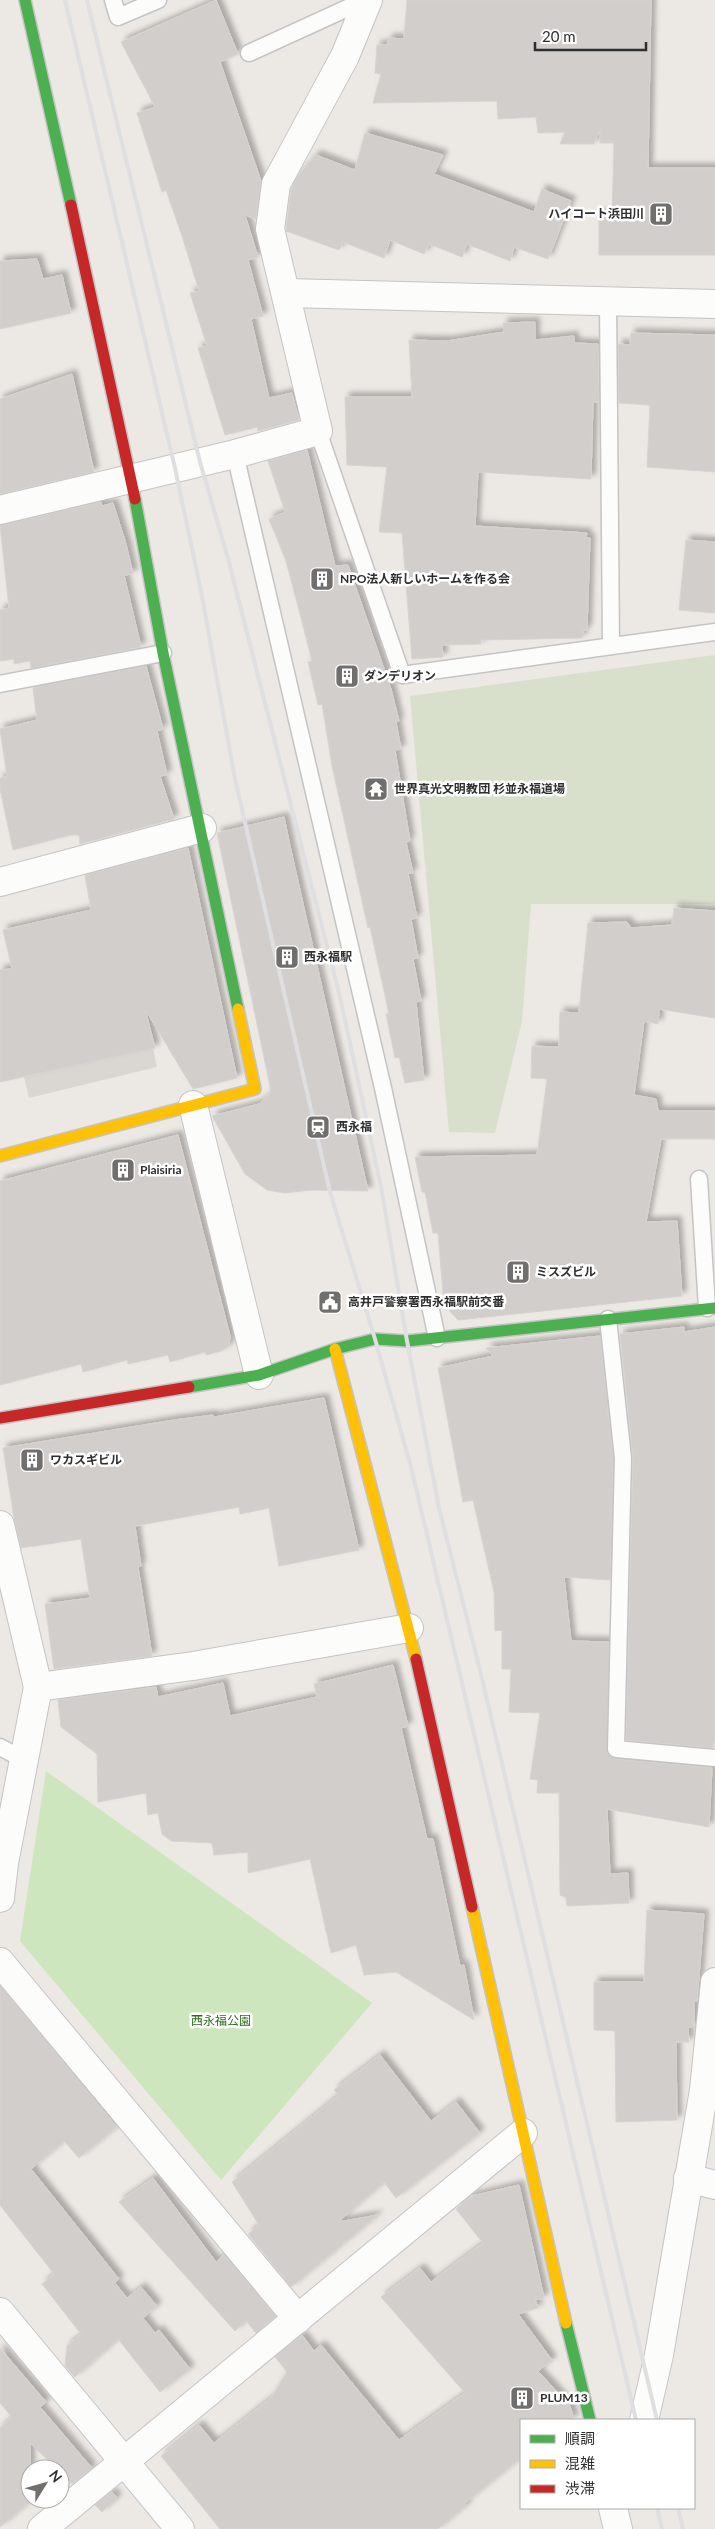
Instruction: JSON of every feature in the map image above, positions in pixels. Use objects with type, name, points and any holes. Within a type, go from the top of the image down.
[{"type":"street","points":[[0,1156],[255,1089],[202,828],[163,653],[132,479],[25,0]]},
{"type":"street","points":[[0,510],[235,454],[318,431],[287,293],[270,229],[276,184],[345,56],[367,0]]},
{"type":"street","points":[[287,293],[608,303],[715,304]]},
{"type":"street","points":[[0,882],[202,828]]},
{"type":"street","points":[[193,1104],[259,1375]]},
{"type":"street","points":[[0,1418],[259,1375],[335,1349],[375,1339],[407,1341],[711,1308]]},
{"type":"street","points":[[335,1349],[409,1628],[590,2419]]},
{"type":"street","points":[[0,1525],[38,1687],[4,1863],[0,1898]]},
{"type":"street","points":[[38,1687],[193,1666],[409,1628]]},
{"type":"street","points":[[0,1962],[298,2319]]},
{"type":"street","points":[[644,2419],[659,2355],[704,2090],[715,1982]]},
{"type":"street","points":[[42,2529],[523,2133]]},
{"type":"street","points":[[688,2178],[715,2185]]},
{"type":"street","points":[[0,2312],[180,2529]]},
{"type":"street","points":[[613,2509],[618,2529]]},
{"type":"street","points":[[624,2529],[628,2509]]},
{"type":"lane","points":[[113,0],[118,18],[158,0]]},
{"type":"lane","points":[[249,53],[367,0]]},
{"type":"lane","points":[[608,303],[611,646]]},
{"type":"lane","points":[[318,431],[402,675],[715,632]]},
{"type":"lane","points":[[235,454],[383,1088],[437,1338]]},
{"type":"lane","points":[[0,684],[163,653]]},
{"type":"lane","points":[[699,1179],[711,1308]]},
{"type":"lane","points":[[608,1319],[623,1458],[616,1749],[715,1758]]},
{"type":"lane","points":[[0,1747],[24,1760]]},
{"type":"green space","points":[[715,655],[715,904],[531,904],[522,1021],[495,1133],[449,1132],[410,696]]},
{"type":"green space","name":"西永福公園","points":[[46,1771],[372,2003],[221,2180],[20,1941]]},
{"type":"shaded area","points":[[153,1048],[157,1067],[29,1098],[24,1077]]},
{"type":"building","points":[[216,0],[238,54],[220,62],[261,181],[256,219],[245,215],[258,257],[248,260],[263,316],[251,319],[269,398],[292,393],[299,420],[258,431],[257,427],[225,435],[198,348],[207,346],[190,293],[199,291],[166,190],[162,192],[137,113],[155,107],[121,42]]},
{"type":"building","points":[[407,0],[651,0],[648,168],[715,168],[715,255],[599,255],[599,213],[612,218],[614,143],[600,143],[600,129],[594,144],[560,144],[565,132],[538,133],[536,117],[498,119],[497,101],[373,103],[381,74],[375,73],[377,45],[387,45],[389,38],[404,39]]},
{"type":"building","points":[[365,133],[443,155],[434,174],[534,212],[542,189],[571,201],[548,259],[514,247],[510,261],[467,244],[462,257],[429,244],[424,254],[390,240],[384,258],[343,242],[339,250],[286,231],[291,189],[297,177],[316,155],[355,170]]},
{"type":"building","points":[[37,259],[43,279],[62,275],[71,313],[0,329],[0,261]]},
{"type":"building","points":[[535,322],[535,340],[574,336],[574,343],[598,344],[599,402],[593,402],[591,479],[478,472],[475,526],[587,533],[586,538],[590,538],[587,630],[583,630],[582,638],[481,640],[481,644],[442,645],[443,657],[412,659],[402,533],[379,532],[387,467],[347,465],[345,397],[412,397],[409,340],[447,341],[504,332],[503,323]]},
{"type":"building","points":[[631,333],[715,335],[715,472],[647,467],[650,405],[619,403],[618,344],[630,345]]},
{"type":"building","points":[[72,374],[94,472],[0,494],[0,399]]},
{"type":"building","points":[[307,450],[335,566],[348,565],[391,689],[399,721],[396,722],[401,749],[395,750],[410,841],[406,842],[413,873],[408,873],[417,918],[411,919],[418,958],[413,959],[421,1001],[416,1002],[424,1080],[405,1083],[399,1057],[395,1058],[386,1014],[389,1014],[332,766],[322,704],[318,705],[308,662],[312,661],[286,561],[269,519],[285,512],[268,461]]},
{"type":"building","points":[[101,502],[102,506],[113,503],[126,544],[133,574],[124,575],[141,647],[31,668],[30,661],[14,664],[14,659],[0,661],[0,610],[9,608],[0,525]]},
{"type":"building","points":[[686,540],[715,542],[715,613],[679,610]]},
{"type":"building","points":[[146,666],[163,729],[157,731],[167,775],[160,776],[174,819],[80,844],[79,835],[71,835],[13,850],[0,789],[0,778],[7,777],[0,729],[37,720],[33,688]]},
{"type":"building","name":"西永福駅","points":[[284,817],[368,1191],[310,1190],[285,1193],[267,1190],[245,1174],[212,1116],[259,1104],[270,1094],[270,1086],[217,833]]},
{"type":"building","points":[[188,848],[237,1078],[193,1089],[145,1009],[155,1048],[0,1082],[0,970],[12,969],[3,930],[91,910],[85,875]]},
{"type":"building","points":[[674,908],[715,911],[715,1018],[659,1009],[658,1024],[644,1021],[634,1095],[656,1099],[658,1111],[715,1111],[715,1139],[661,1139],[646,1222],[677,1221],[682,1296],[458,1320],[444,1305],[438,1233],[433,1233],[425,1192],[422,1192],[415,1157],[537,1155],[547,1079],[531,1078],[532,1046],[559,1047],[560,1012],[579,1013],[588,923],[627,922],[631,928],[672,925]]},
{"type":"building","points":[[178,1135],[230,1336],[229,1346],[221,1351],[206,1355],[205,1352],[170,1362],[168,1355],[128,1364],[127,1360],[83,1372],[81,1364],[0,1385],[0,1181]]},
{"type":"building","points":[[684,1327],[684,1332],[715,1327],[715,1735],[713,1748],[626,1740],[633,1458],[620,1334]]},
{"type":"building","points":[[600,1336],[613,1458],[610,1580],[564,1577],[571,1641],[609,1642],[607,1754],[615,1759],[712,1768],[709,1827],[607,1809],[610,1874],[628,1873],[629,1903],[567,1906],[566,1898],[560,1895],[559,1793],[537,1793],[538,1780],[530,1779],[540,1713],[509,1712],[511,1669],[502,1669],[502,1630],[495,1631],[494,1592],[473,1500],[463,1502],[438,1368],[493,1356],[486,1348]]},
{"type":"building","points":[[324,1398],[359,1550],[279,1566],[269,1508],[240,1514],[239,1507],[135,1526],[141,1566],[138,1567],[152,1656],[54,1669],[45,1604],[90,1598],[81,1539],[21,1548],[14,1518],[3,1448],[174,1420],[213,1415],[214,1417]]},
{"type":"building","points":[[393,1665],[408,1726],[401,1728],[427,1839],[433,1839],[460,1966],[464,1965],[474,2020],[396,1972],[364,1975],[356,1945],[331,1953],[310,1859],[248,1873],[248,1852],[214,1855],[212,1843],[171,1841],[162,1834],[158,1813],[148,1815],[146,1793],[98,1802],[97,1754],[61,1727],[58,1700],[156,1687],[158,1697],[223,1683],[230,1716],[317,1697],[314,1684]]},
{"type":"building","points":[[647,1910],[704,1914],[697,2001],[694,2001],[694,2026],[688,2028],[689,2042],[676,2042],[677,2120],[616,2122],[615,2031],[594,2030],[594,1982],[644,1982]]},
{"type":"building","points":[[0,1986],[117,2127],[79,2158],[64,2141],[31,2169],[119,2279],[115,2283],[127,2298],[141,2287],[157,2306],[143,2318],[155,2333],[159,2330],[190,2369],[160,2392],[118,2339],[75,2377],[65,2366],[67,2346],[81,2334],[42,2284],[54,2274],[0,2205]]},
{"type":"building","points":[[380,2055],[431,2121],[456,2102],[480,2133],[396,2198],[384,2182],[338,2222],[378,2215],[291,2287],[248,2234],[259,2225],[232,2182],[339,2095],[334,2090]]},
{"type":"building","points":[[153,2178],[216,2262],[224,2255],[276,2316],[256,2333],[246,2321],[235,2331],[119,2202]]},
{"type":"building","points":[[519,2185],[544,2298],[535,2300],[538,2308],[518,2314],[552,2360],[538,2371],[570,2406],[574,2419],[520,2419],[520,2459],[465,2503],[467,2505],[438,2529],[220,2529],[161,2456],[199,2425],[214,2443],[271,2398],[287,2372],[275,2357],[302,2335],[314,2351],[321,2345],[399,2440],[465,2393],[381,2297],[420,2268],[431,2282],[483,2243],[456,2209],[472,2196]]},
{"type":"building","points":[[0,2348],[46,2402],[40,2407],[92,2468],[72,2484],[70,2482],[70,2459],[47,2459],[30,2443],[30,2459],[20,2459],[20,2509],[22,2509],[0,2527],[0,2428],[12,2417],[0,2403]]},
{"type":"building","points":[[112,2492],[117,2498],[102,2512],[95,2505]]},
{"type":"railway","points":[[65,0],[175,468],[201,591],[235,779],[330,1192],[375,1339],[411,1467],[636,2419]]},
{"type":"railway","points":[[87,0],[200,462],[229,562],[340,997],[382,1192],[407,1341],[439,1508],[479,1666],[657,2419]]},
{"type":"railway","points":[[657,2509],[662,2529]]},
{"type":"railway","points":[[678,2509],[683,2529]]},
{"type":"traffic: fast","points":[[25,0],[71,205]]},
{"type":"traffic: fast","points":[[135,499],[163,653],[238,1009]]},
{"type":"traffic: fast","points":[[189,1387],[259,1375],[335,1349],[375,1339],[407,1341],[715,1308]]},
{"type":"traffic: fast","points":[[566,2323],[590,2419]]},
{"type":"traffic: slow","points":[[0,1156],[255,1089],[238,1009]]},
{"type":"traffic: slow","points":[[335,1349],[416,1659]]},
{"type":"traffic: slow","points":[[472,1907],[566,2323]]},
{"type":"traffic: jam","points":[[71,205],[135,499]]},
{"type":"traffic: jam","points":[[0,1418],[189,1387]]},
{"type":"traffic: jam","points":[[416,1659],[472,1907]]},
{"type":"place","name":"ハイコート浜田川","points":[[661,214]]},
{"type":"place","name":"NPO法人新しいホームを作る会","points":[[322,579]]},
{"type":"place","name":"ダンデリオン","points":[[347,676]]},
{"type":"place","name":"世界真光文明教団 杉並永福道場","points":[[376,789]]},
{"type":"place","name":"西永福駅","points":[[287,957]]},
{"type":"place","name":"西永福","points":[[318,1127]]},
{"type":"place","name":"Plaisiria","points":[[123,1170]]},
{"type":"place","name":"ミスズビル","points":[[518,1272]]},
{"type":"place","name":"高井戸警察署西永福駅前交番","points":[[330,1302]]},
{"type":"place","name":"ワカスギビル","points":[[32,1460]]},
{"type":"place","name":"PLUM13","points":[[522,2398]]}]
